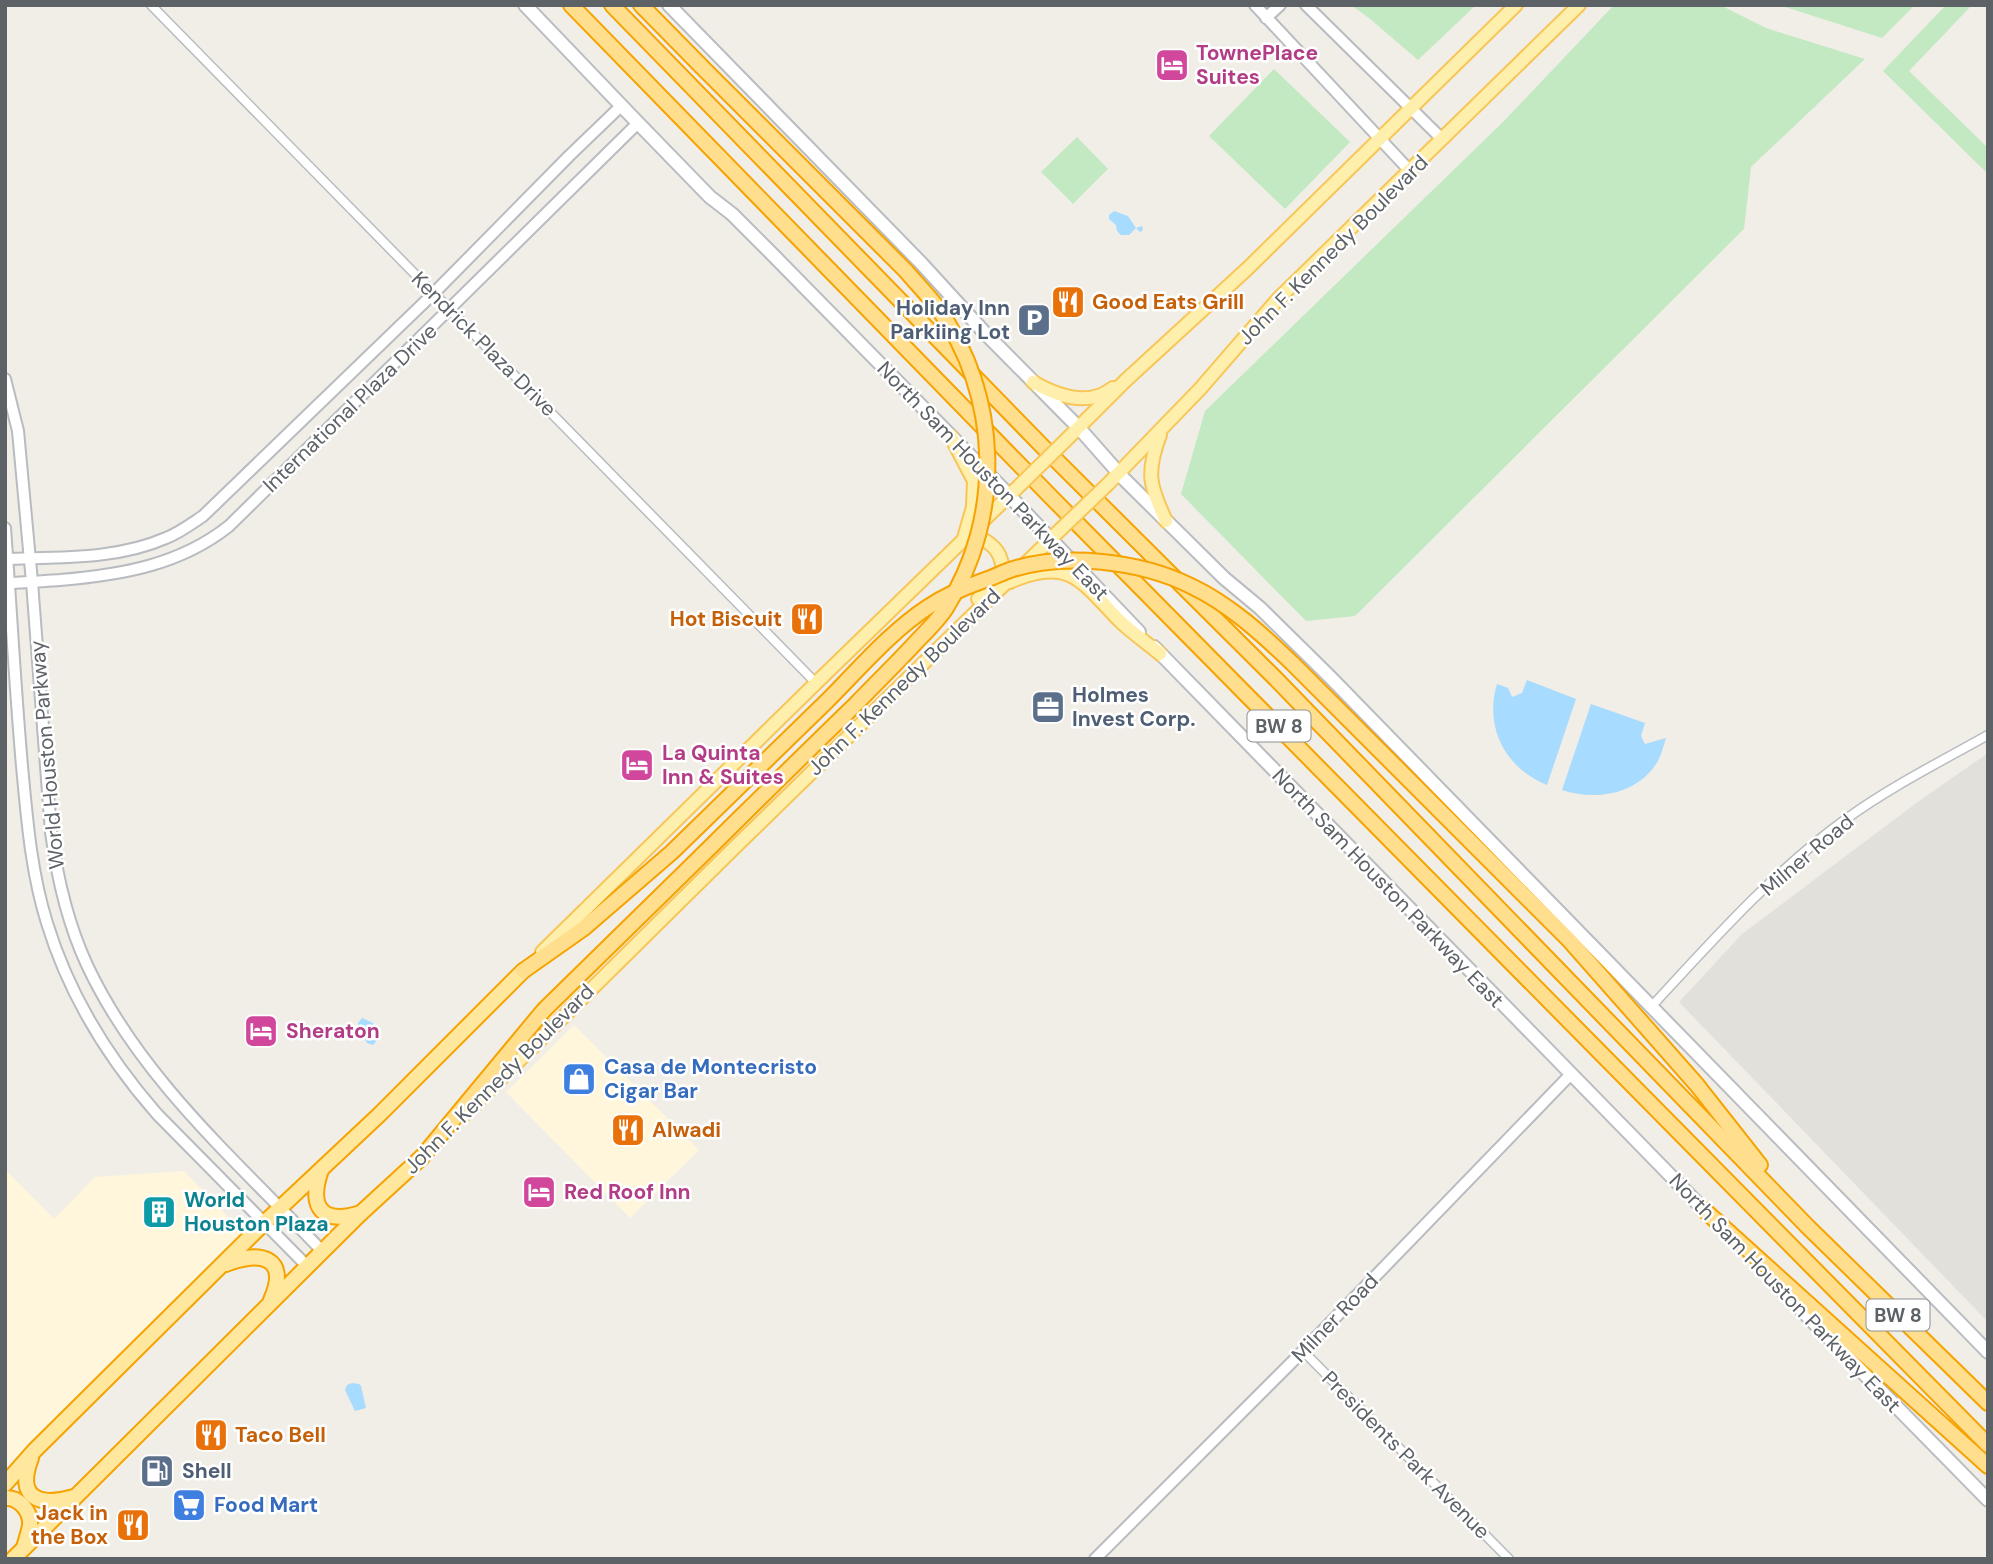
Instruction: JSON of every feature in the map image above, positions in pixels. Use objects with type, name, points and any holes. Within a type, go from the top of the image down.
[{"type":"highway","name":"North Sam Houston Parkway East","points":[[571,5],[1988,1445]]},
{"type":"highway","name":"BW 8","points":[[612,5],[1044,448],[1274,677],[1808,1227],[1988,1403]]},
{"type":"highway","points":[[422,1157],[544,1010],[901,659],[944,610],[970,563],[987,492],[988,470],[981,401],[966,358],[937,307],[906,271],[641,5]]},
{"type":"highway","points":[[5,1484],[35,1450],[264,1223],[380,1114],[523,971],[584,928],[672,852],[908,623],[940,599],[965,587],[1011,569],[1064,561],[1111,563],[1144,569],[1191,586],[1266,638],[1570,941],[1697,1085],[1808,1227]]},
{"type":"highway","name":"John F. Kennedy Boulevard","points":[[18,1554],[361,1213],[422,1157]]},
{"type":"highway","points":[[321,1169],[315,1192],[323,1211],[339,1218],[361,1213]]},
{"type":"highway","points":[[1703,1209],[1988,1466]]},
{"type":"highway","points":[[221,1266],[251,1256],[269,1260],[276,1268],[277,1285],[267,1307]]},
{"type":"highway","points":[[35,1450],[26,1473],[29,1491],[37,1499],[49,1502],[74,1497]]},
{"type":"highway","points":[[5,1497],[11,1497],[21,1503],[28,1514],[30,1523],[18,1554]]},
{"type":"main road","name":"North Sam Houston Parkway East","points":[[525,5],[710,197],[732,214],[1009,496],[1160,654],[1988,1500]]},
{"type":"main road","points":[[669,5],[912,253],[1079,428],[1119,474],[1224,578],[1260,608],[1330,677],[1988,1352]]},
{"type":"main road","points":[[523,971],[1125,381],[1233,282],[1516,5]]},
{"type":"main road","name":"John F. Kennedy Boulevard","points":[[422,1157],[730,852],[1119,474],[1162,430],[1278,299],[1579,5]]},
{"type":"main road","points":[[1033,382],[1049,391],[1072,398],[1083,398],[1098,396],[1125,381]]},
{"type":"main road","points":[[1162,430],[1150,470],[1153,493],[1166,521]]},
{"type":"main road","points":[[951,437],[974,481],[973,507],[963,542]]},
{"type":"main road","points":[[937,651],[954,625],[1003,573],[1002,560],[996,549],[986,541],[979,537],[963,542]]},
{"type":"main road","points":[[1003,585],[1037,573],[1055,572],[1069,575],[1084,585],[1121,622],[1160,654]]},
{"type":"street","name":"Kendrick Plaza Drive","points":[[150,5],[816,683]]},
{"type":"street","points":[[1255,5],[1410,171]]},
{"type":"street","points":[[1266,18],[1280,5]]},
{"type":"street","points":[[1306,5],[1442,139]]},
{"type":"street","name":"International Plaza Drive","points":[[6,559],[90,556],[147,545],[185,528],[215,506],[435,293],[621,106]]},
{"type":"street","name":"International Plaza Drive","points":[[7,583],[117,574],[159,564],[211,540],[229,526],[638,123]]},
{"type":"street","name":"World Houston Parkway","points":[[5,379],[18,431],[51,832],[56,867],[68,915],[98,987],[118,1023],[156,1076],[186,1112],[323,1252]]},
{"type":"street","points":[[309,415],[325,432]]},
{"type":"street","name":"World Houston Parkway","points":[[5,528],[19,733],[31,852],[46,920],[67,978],[101,1041],[137,1092],[307,1267]]},
{"type":"street","points":[[185,528],[191,551]]},
{"type":"street","points":[[19,733],[43,735]]},
{"type":"street","name":"Milner Road","points":[[1651,1007],[1732,920],[1835,828],[1883,795],[1988,735]]},
{"type":"street","points":[[46,920],[68,915]]},
{"type":"street","name":"Milner Road","points":[[1095,1559],[1303,1351],[1571,1074]]},
{"type":"street","points":[[137,1092],[156,1076]]},
{"type":"street","name":"Presidents Park Avenue","points":[[1303,1351],[1509,1559]]},
{"type":"shaded area","points":[[1988,753],[1988,1322],[1679,1002],[1742,934],[1919,801]]},
{"type":"shaded area","points":[[574,1025],[699,1150],[630,1218],[506,1092]]},
{"type":"shaded area","points":[[5,1169],[54,1219],[95,1177],[184,1171],[244,1233],[5,1468]]},
{"type":"green space","points":[[1351,5],[1476,5],[1418,60]]},
{"type":"green space","points":[[1614,5],[1720,5],[1766,28],[1865,59],[1751,167],[1744,229],[1355,616],[1306,621],[1181,494],[1205,411],[1504,121]]},
{"type":"green space","points":[[1779,5],[1915,5],[1882,38]]},
{"type":"green space","points":[[1946,5],[1972,5],[1909,71],[1988,148],[1988,174],[1883,71]]},
{"type":"green space","points":[[1274,69],[1350,142],[1285,209],[1209,136]]},
{"type":"green space","points":[[1077,137],[1108,169],[1073,204],[1041,172]]},
{"type":"water","points":[[1114,211],[1128,216],[1136,228],[1129,235],[1121,235],[1109,219],[1109,215]]},
{"type":"water","points":[[1527,680],[1576,699],[1547,785],[1532,778],[1509,757],[1501,744],[1493,716],[1497,684],[1508,688],[1512,697],[1522,693]]},
{"type":"water","points":[[1591,704],[1645,723],[1641,736],[1645,744],[1666,738],[1656,764],[1648,774],[1626,789],[1601,795],[1562,790]]},
{"type":"water","points":[[362,1018],[373,1023],[379,1033],[379,1038],[373,1045],[367,1043],[364,1038],[368,1032],[358,1026]]},
{"type":"water","points":[[352,1383],[361,1386],[366,1408],[355,1411],[345,1390],[347,1385]]},
{"type":"place","name":"TownePlace Suites","points":[[1172,65]]},
{"type":"place","name":"Good Eats Grill","points":[[1068,302]]},
{"type":"place","name":"Holiday Inn Parkiing Lot","points":[[1034,320]]},
{"type":"place","name":"Hot Biscuit","points":[[807,619]]},
{"type":"place","name":"Holmes Invest Corp.","points":[[1048,707]]},
{"type":"place","name":"La Quinta Inn & Suites","points":[[637,765]]},
{"type":"place","name":"Sheraton","points":[[261,1031]]},
{"type":"place","name":"Casa de Montecristo Cigar Bar","points":[[579,1079]]},
{"type":"place","name":"Alwadi","points":[[628,1130]]},
{"type":"place","name":"Red Roof Inn","points":[[539,1192]]},
{"type":"place","name":"World Houston Plaza","points":[[159,1212]]},
{"type":"place","name":"Taco Bell","points":[[211,1435]]},
{"type":"place","name":"Shell","points":[[157,1471]]},
{"type":"place","name":"Food Mart","points":[[189,1505]]},
{"type":"place","name":"Jack in the Box","points":[[133,1525]]}]
